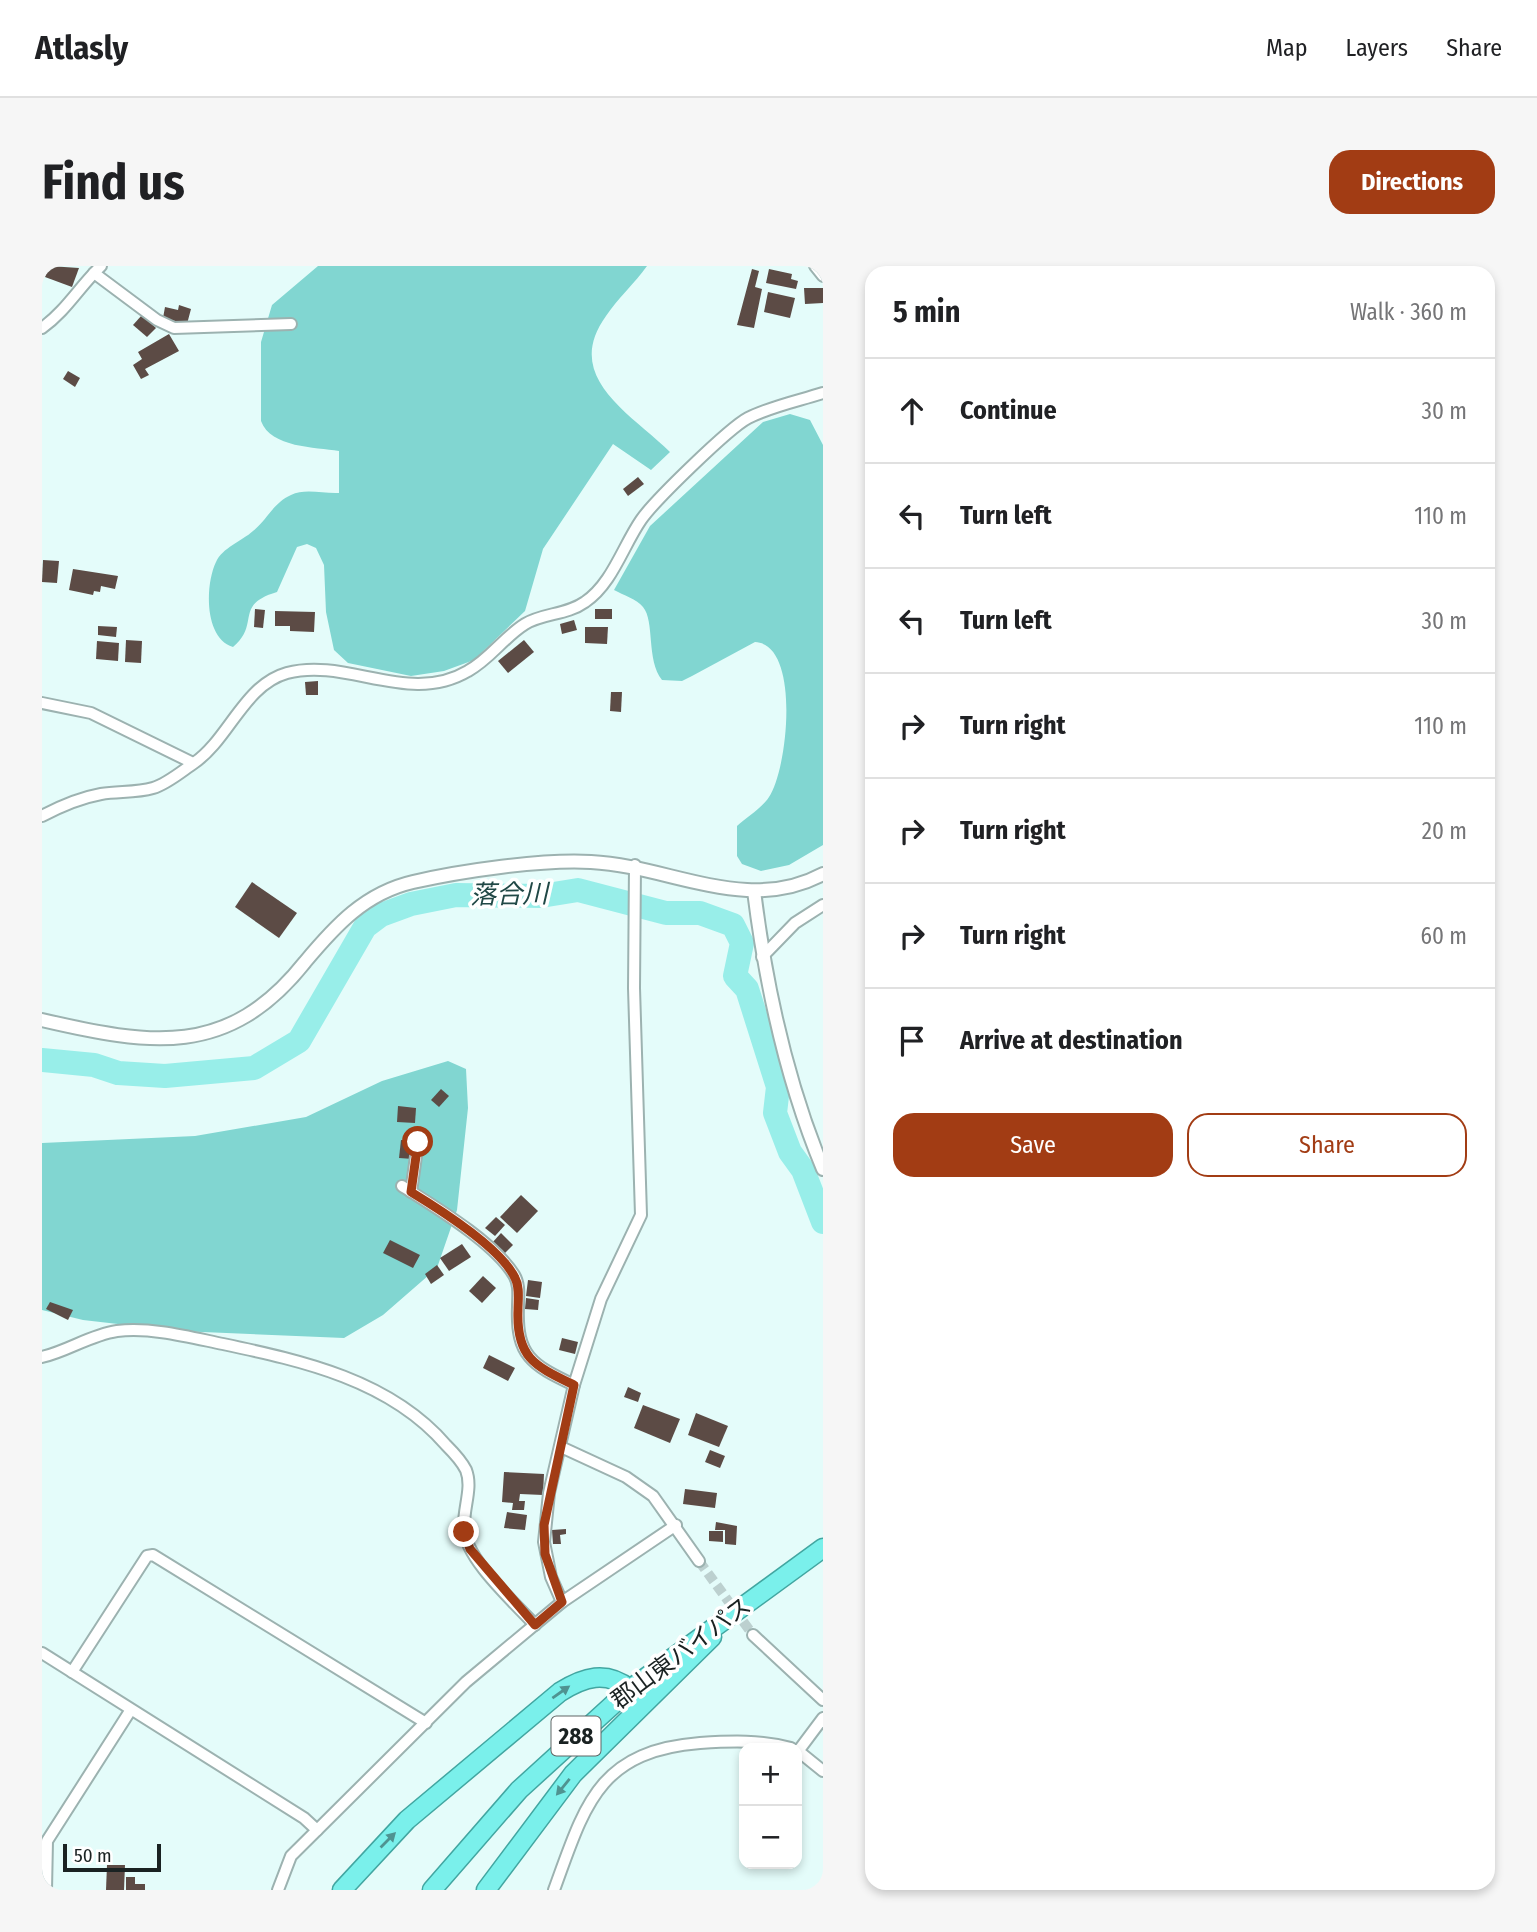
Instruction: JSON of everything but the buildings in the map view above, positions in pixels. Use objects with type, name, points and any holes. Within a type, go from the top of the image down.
[{"type":"highway","name":"郡山東バイパス","points":[[432,1890],[519,1790],[630,1689],[696,1638],[823,1548]]},
{"type":"highway","points":[[486,1890],[573,1773],[737,1611]]},
{"type":"highway","points":[[342,1890],[407,1820],[560,1692],[585,1678],[600,1676],[614,1679],[630,1689]]},
{"type":"street","points":[[815,266],[823,276]]},
{"type":"street","points":[[42,328],[64,310],[77,290],[98,269],[157,320],[174,328],[291,324]]},
{"type":"street","points":[[42,816],[67,803],[103,794],[126,794],[155,788],[211,750],[257,690],[270,679],[284,674],[297,671],[342,673],[409,685],[442,681],[469,671],[526,624],[585,602],[623,554],[641,520],[663,495],[745,420],[772,407],[823,393]]},
{"type":"street","points":[[42,703],[91,713],[194,763]]},
{"type":"street","points":[[42,1020],[141,1039],[165,1039],[209,1032],[231,1025],[268,1002],[284,988],[328,933],[352,912],[393,888],[427,880],[544,863],[588,862],[635,865],[721,889],[754,891],[799,884],[823,874]]},
{"type":"street","points":[[562,1602],[551,1577],[544,1542],[549,1493],[574,1385],[601,1299],[641,1215],[634,988],[635,865]]},
{"type":"street","points":[[754,891],[762,957],[798,1103],[823,1169]]},
{"type":"street","points":[[762,957],[795,923],[823,905]]},
{"type":"street","points":[[418,1142],[406,1189],[470,1233],[514,1275],[518,1285],[517,1330],[525,1352],[540,1368],[574,1385]]},
{"type":"street","points":[[42,1357],[117,1331],[153,1331],[290,1358],[328,1370],[397,1401],[433,1430],[466,1471],[468,1496],[464,1532],[470,1549],[535,1625]]},
{"type":"street","points":[[561,1447],[635,1483],[653,1496],[699,1561]]},
{"type":"street","points":[[278,1890],[291,1856],[466,1682],[562,1602],[676,1525]]},
{"type":"street","points":[[72,1672],[131,1576],[146,1556],[153,1555],[426,1723]]},
{"type":"street","points":[[754,1635],[823,1700]]},
{"type":"street","points":[[42,1653],[130,1711],[304,1818],[317,1830]]},
{"type":"street","points":[[46,1890],[45,1839],[130,1711]]},
{"type":"street","points":[[801,1743],[823,1718]]},
{"type":"street","points":[[554,1890],[583,1814],[603,1783],[620,1767],[653,1750],[683,1744],[753,1741],[764,1743]]},
{"type":"street","points":[[802,1754],[823,1771]]},
{"type":"shaded area","points":[[318,266],[647,266],[606,316],[594,338],[592,358],[596,376],[606,392],[670,452],[651,470],[613,444],[543,549],[525,611],[474,660],[444,671],[411,676],[348,663],[334,650],[326,612],[324,565],[316,548],[307,544],[297,547],[277,592],[255,603],[246,631],[233,647],[223,642],[212,622],[210,584],[219,557],[253,531],[280,502],[291,495],[308,492],[339,493],[339,451],[284,441],[274,437],[261,421],[261,342],[272,305]]},
{"type":"shaded area","points":[[790,414],[810,420],[823,445],[823,845],[789,865],[761,871],[742,864],[737,856],[737,826],[769,797],[776,782],[785,736],[786,710],[785,685],[779,663],[770,648],[755,642],[682,681],[662,680],[654,662],[647,613],[637,602],[614,590],[650,526],[763,422]]},
{"type":"shaded area","points":[[448,1061],[466,1069],[468,1108],[457,1210],[437,1268],[383,1315],[344,1338],[179,1331],[83,1320],[42,1310],[42,1143],[195,1136],[306,1117],[382,1081]]},
{"type":"waterway","name":"落合川","points":[[42,1060],[94,1065],[118,1073],[165,1076],[254,1068],[299,1041],[365,927],[381,915],[411,904],[456,895],[541,896],[578,890],[666,913],[700,913],[733,925],[742,943],[735,976],[747,989],[778,1087],[775,1113],[790,1152],[803,1170],[823,1222]]},
{"type":"tunnel","points":[[699,1561],[753,1635]]},
{"type":"route","points":[[418,1142],[411,1192],[444,1212],[481,1241],[514,1275],[518,1285],[517,1330],[525,1352],[540,1368],[574,1385],[544,1525],[545,1554],[562,1602],[535,1625],[492,1578],[470,1549],[464,1532]]}]
